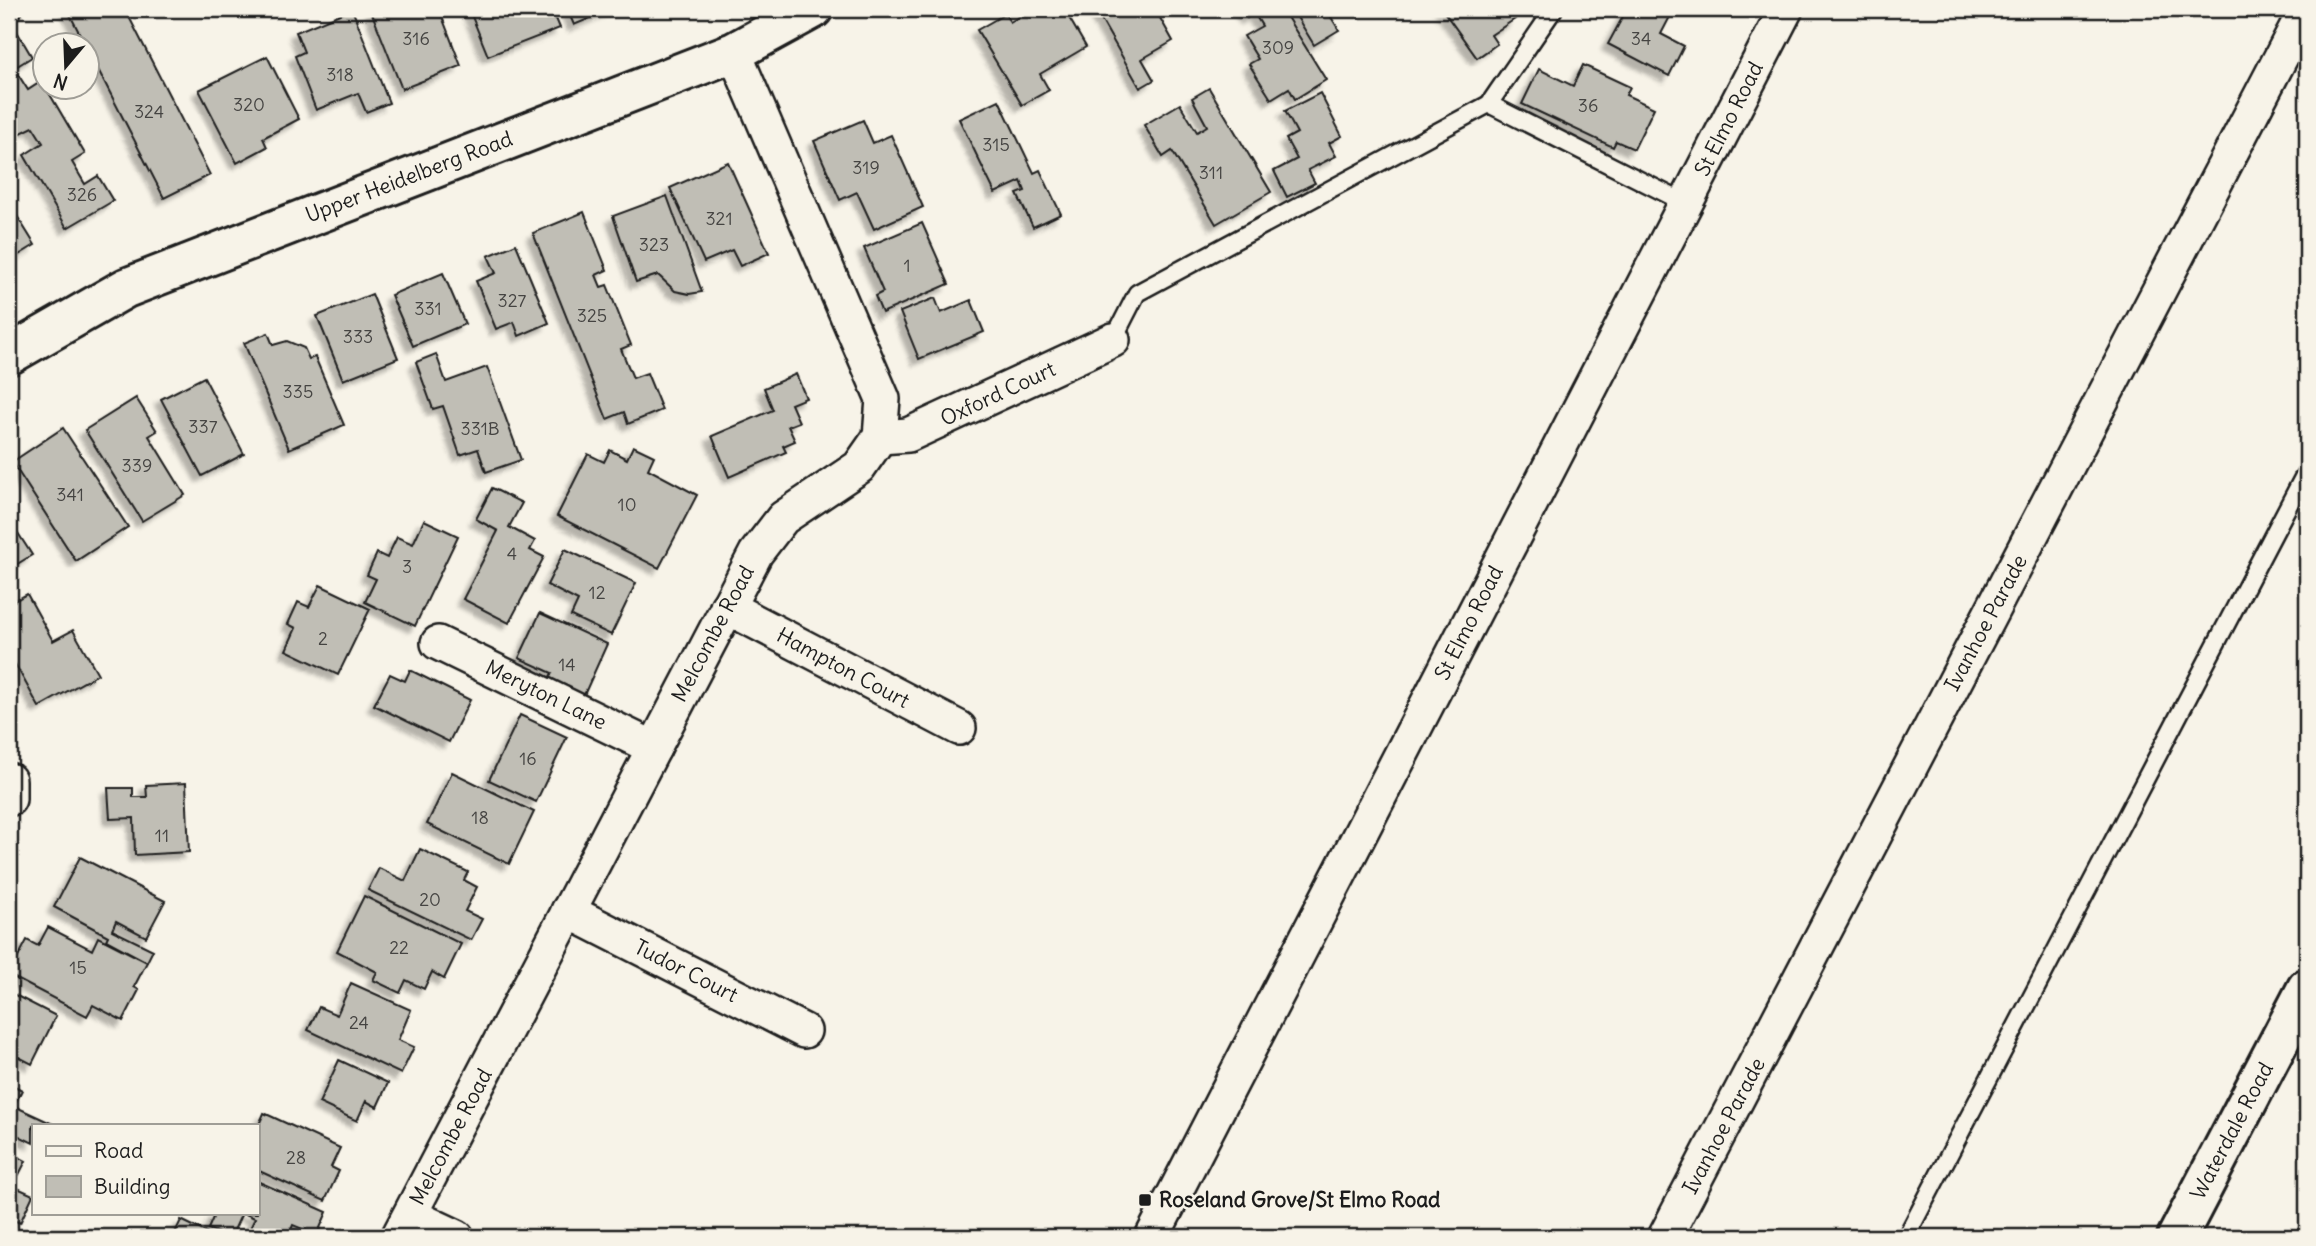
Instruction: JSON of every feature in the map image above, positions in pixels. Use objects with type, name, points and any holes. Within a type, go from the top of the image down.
[{"type":"main road","name":"Upper Heidelberg Road","points":[[9,355],[126,288],[734,52],[813,9]]},
{"type":"main road","name":"Waterdale Road","points":[[2177,1237],[2307,988]]},
{"type":"street","name":"St Elmo Road","points":[[1152,1237],[1786,9]]},
{"type":"street","name":"Ivanhoe Parade","points":[[1665,1237],[2306,9]]},
{"type":"street","name":"Melcombe Road","points":[[404,1226],[767,535],[783,518],[859,467],[880,436],[883,399],[734,52]]},
{"type":"street","name":"Oxford Court","points":[[880,436],[908,435],[1113,341]]},
{"type":"street","name":"Hampton Court","points":[[727,607],[960,728]]},
{"type":"street","name":"Meryton Lane","points":[[438,643],[654,748]]},
{"type":"street","points":[[9,780],[9,799]]},
{"type":"street","name":"Tudor Court","points":[[568,911],[804,1031]]},
{"type":"street","points":[[404,1226],[457,1237]]},
{"type":"lane","points":[[9,12],[14,9]]},
{"type":"lane","points":[[1113,341],[1137,293],[1489,104],[1554,9]]},
{"type":"lane","points":[[1489,104],[1685,203]]},
{"type":"lane","points":[[1906,1237],[2307,470]]},
{"type":"building","points":[[67,9],[125,9],[210,175],[164,198],[102,77],[102,32],[79,32]]},
{"type":"building","points":[[352,9],[389,103],[366,112],[358,93],[316,110],[295,56],[304,52],[296,32]]},
{"type":"building","points":[[439,9],[461,66],[402,89],[371,11]]},
{"type":"building","points":[[469,9],[552,9],[560,28],[488,56]]},
{"type":"building","points":[[567,9],[612,9],[574,25]]},
{"type":"building","points":[[1033,9],[1064,9],[1086,47],[1040,74],[1049,90],[1022,105],[977,30],[1005,14],[1010,22]]},
{"type":"building","points":[[1095,9],[1155,9],[1173,41],[1142,59],[1154,80],[1140,88]]},
{"type":"building","points":[[1241,9],[1282,9],[1326,80],[1295,99],[1289,88],[1271,99],[1249,64],[1258,59],[1244,36],[1262,26],[1254,13],[1247,18]]},
{"type":"building","points":[[1292,9],[1326,9],[1339,30],[1314,45]]},
{"type":"building","points":[[1442,9],[1508,9],[1515,19],[1491,35],[1497,44],[1477,58]]},
{"type":"building","points":[[1627,9],[1674,9],[1661,34],[1684,46],[1669,76],[1608,44]]},
{"type":"building","points":[[15,28],[32,57],[14,68],[28,90],[32,87],[32,102],[54,102],[85,154],[72,162],[85,184],[98,176],[113,201],[67,228],[24,155],[43,143],[33,127],[9,139],[9,32]]},
{"type":"building","points":[[267,56],[299,119],[263,138],[267,147],[237,163],[199,90]]},
{"type":"building","points":[[1583,65],[1630,87],[1626,95],[1654,108],[1634,149],[1616,141],[1613,147],[1522,104],[1539,69],[1573,86]]},
{"type":"building","points":[[1209,88],[1271,192],[1216,224],[1172,151],[1163,157],[1144,125],[1180,104],[1197,132],[1207,126],[1192,98]]},
{"type":"building","points":[[1320,93],[1342,136],[1329,143],[1336,156],[1308,170],[1315,183],[1287,197],[1274,171],[1297,159],[1286,139],[1297,133],[1285,111]]},
{"type":"building","points":[[999,100],[1034,173],[1040,170],[1061,214],[1033,227],[1017,194],[1025,191],[1021,181],[995,193],[959,119]]},
{"type":"building","points":[[863,120],[873,143],[891,135],[923,207],[874,229],[857,192],[840,200],[814,141]]},
{"type":"building","points":[[728,162],[769,253],[740,266],[732,250],[704,262],[670,188]]},
{"type":"building","points":[[667,196],[702,292],[689,294],[675,291],[658,275],[636,282],[613,216]]},
{"type":"building","points":[[9,203],[35,245],[9,261]]},
{"type":"building","points":[[584,212],[607,270],[596,275],[601,287],[607,285],[631,345],[621,349],[633,378],[647,373],[662,410],[628,424],[624,412],[607,419],[533,233]]},
{"type":"building","points":[[922,223],[949,284],[882,313],[875,296],[883,292],[864,248]]},
{"type":"building","points":[[516,244],[549,323],[519,336],[514,322],[496,329],[476,281],[496,273],[488,256]]},
{"type":"building","points":[[443,273],[465,324],[413,346],[391,295]]},
{"type":"building","points":[[372,294],[398,358],[343,380],[317,316]]},
{"type":"building","points":[[935,298],[941,313],[971,300],[984,332],[919,359],[900,312]]},
{"type":"building","points":[[268,333],[273,345],[287,341],[304,348],[309,359],[315,357],[344,425],[289,449],[244,343]]},
{"type":"building","points":[[436,354],[446,382],[487,367],[521,460],[486,472],[478,449],[460,455],[443,406],[433,409],[416,362]]},
{"type":"building","points":[[796,374],[806,398],[791,404],[799,422],[788,426],[795,441],[783,446],[786,452],[729,477],[712,436],[773,410],[764,388]]},
{"type":"building","points":[[204,377],[244,454],[202,476],[161,399]]},
{"type":"building","points":[[136,398],[157,431],[149,436],[185,495],[142,521],[85,430]]},
{"type":"building","points":[[63,428],[128,527],[76,561],[12,462]]},
{"type":"building","points":[[633,446],[654,456],[648,469],[697,495],[659,568],[557,516],[588,454],[604,462],[610,450],[627,459]]},
{"type":"building","points":[[492,488],[522,503],[509,527],[535,541],[530,550],[544,557],[509,623],[463,599],[498,531],[476,519]]},
{"type":"building","points":[[9,519],[32,555],[9,569]]},
{"type":"building","points":[[424,520],[458,536],[415,626],[365,602],[376,579],[367,575],[377,553],[387,558],[397,537],[413,544]]},
{"type":"building","points":[[565,549],[636,583],[611,635],[571,616],[578,601],[547,585]]},
{"type":"building","points":[[320,585],[370,609],[338,675],[286,650],[296,628],[288,624],[298,602],[309,607]]},
{"type":"building","points":[[27,594],[53,641],[73,630],[98,674],[39,707],[9,653],[9,604]]},
{"type":"building","points":[[540,613],[607,644],[580,704],[544,688],[552,673],[519,658]]},
{"type":"building","points":[[410,670],[470,700],[449,742],[374,705],[390,674],[405,681]]},
{"type":"building","points":[[520,715],[567,737],[536,802],[489,780]]},
{"type":"building","points":[[452,772],[534,812],[509,864],[427,824]]},
{"type":"building","points":[[186,783],[189,852],[135,855],[134,818],[110,819],[108,788],[133,788],[133,797],[147,797],[146,785]]},
{"type":"building","points":[[420,849],[468,872],[464,880],[477,887],[465,911],[482,919],[471,940],[368,890],[379,868],[405,881]]},
{"type":"building","points":[[80,857],[165,901],[146,937],[116,921],[112,930],[153,950],[147,962],[106,940],[108,936],[54,907]]},
{"type":"building","points":[[364,896],[461,944],[444,979],[432,972],[424,989],[406,980],[400,993],[373,980],[377,972],[337,951]]},
{"type":"building","points":[[48,927],[92,950],[98,937],[147,962],[134,987],[139,990],[123,1021],[93,1005],[87,1016],[9,975],[27,940],[38,946]]},
{"type":"building","points":[[351,983],[411,1010],[398,1040],[414,1047],[401,1074],[308,1030],[319,1007],[337,1015]]},
{"type":"building","points":[[9,992],[56,1016],[32,1064],[9,1052]]},
{"type":"building","points":[[339,1060],[388,1083],[377,1107],[366,1101],[357,1121],[319,1103]]},
{"type":"building","points":[[9,1083],[22,1090],[14,1106],[53,1124],[32,1124],[32,1142],[9,1131]]},
{"type":"building","points":[[264,1113],[340,1148],[331,1167],[339,1171],[325,1201],[259,1171],[259,1124]]},
{"type":"building","points":[[9,1152],[26,1161],[13,1186],[32,1195],[32,1197],[20,1223],[9,1218]]},
{"type":"building","points":[[259,1182],[327,1212],[317,1235],[293,1225],[288,1237],[246,1237],[255,1218],[245,1214],[259,1214]]},
{"type":"building","points":[[215,1214],[242,1214],[231,1237],[208,1229]]},
{"type":"building","points":[[181,1220],[216,1237],[173,1237]]},
{"type":"place","name":"Roseland Grove/St Elmo Road","points":[[1145,1200]]}]
